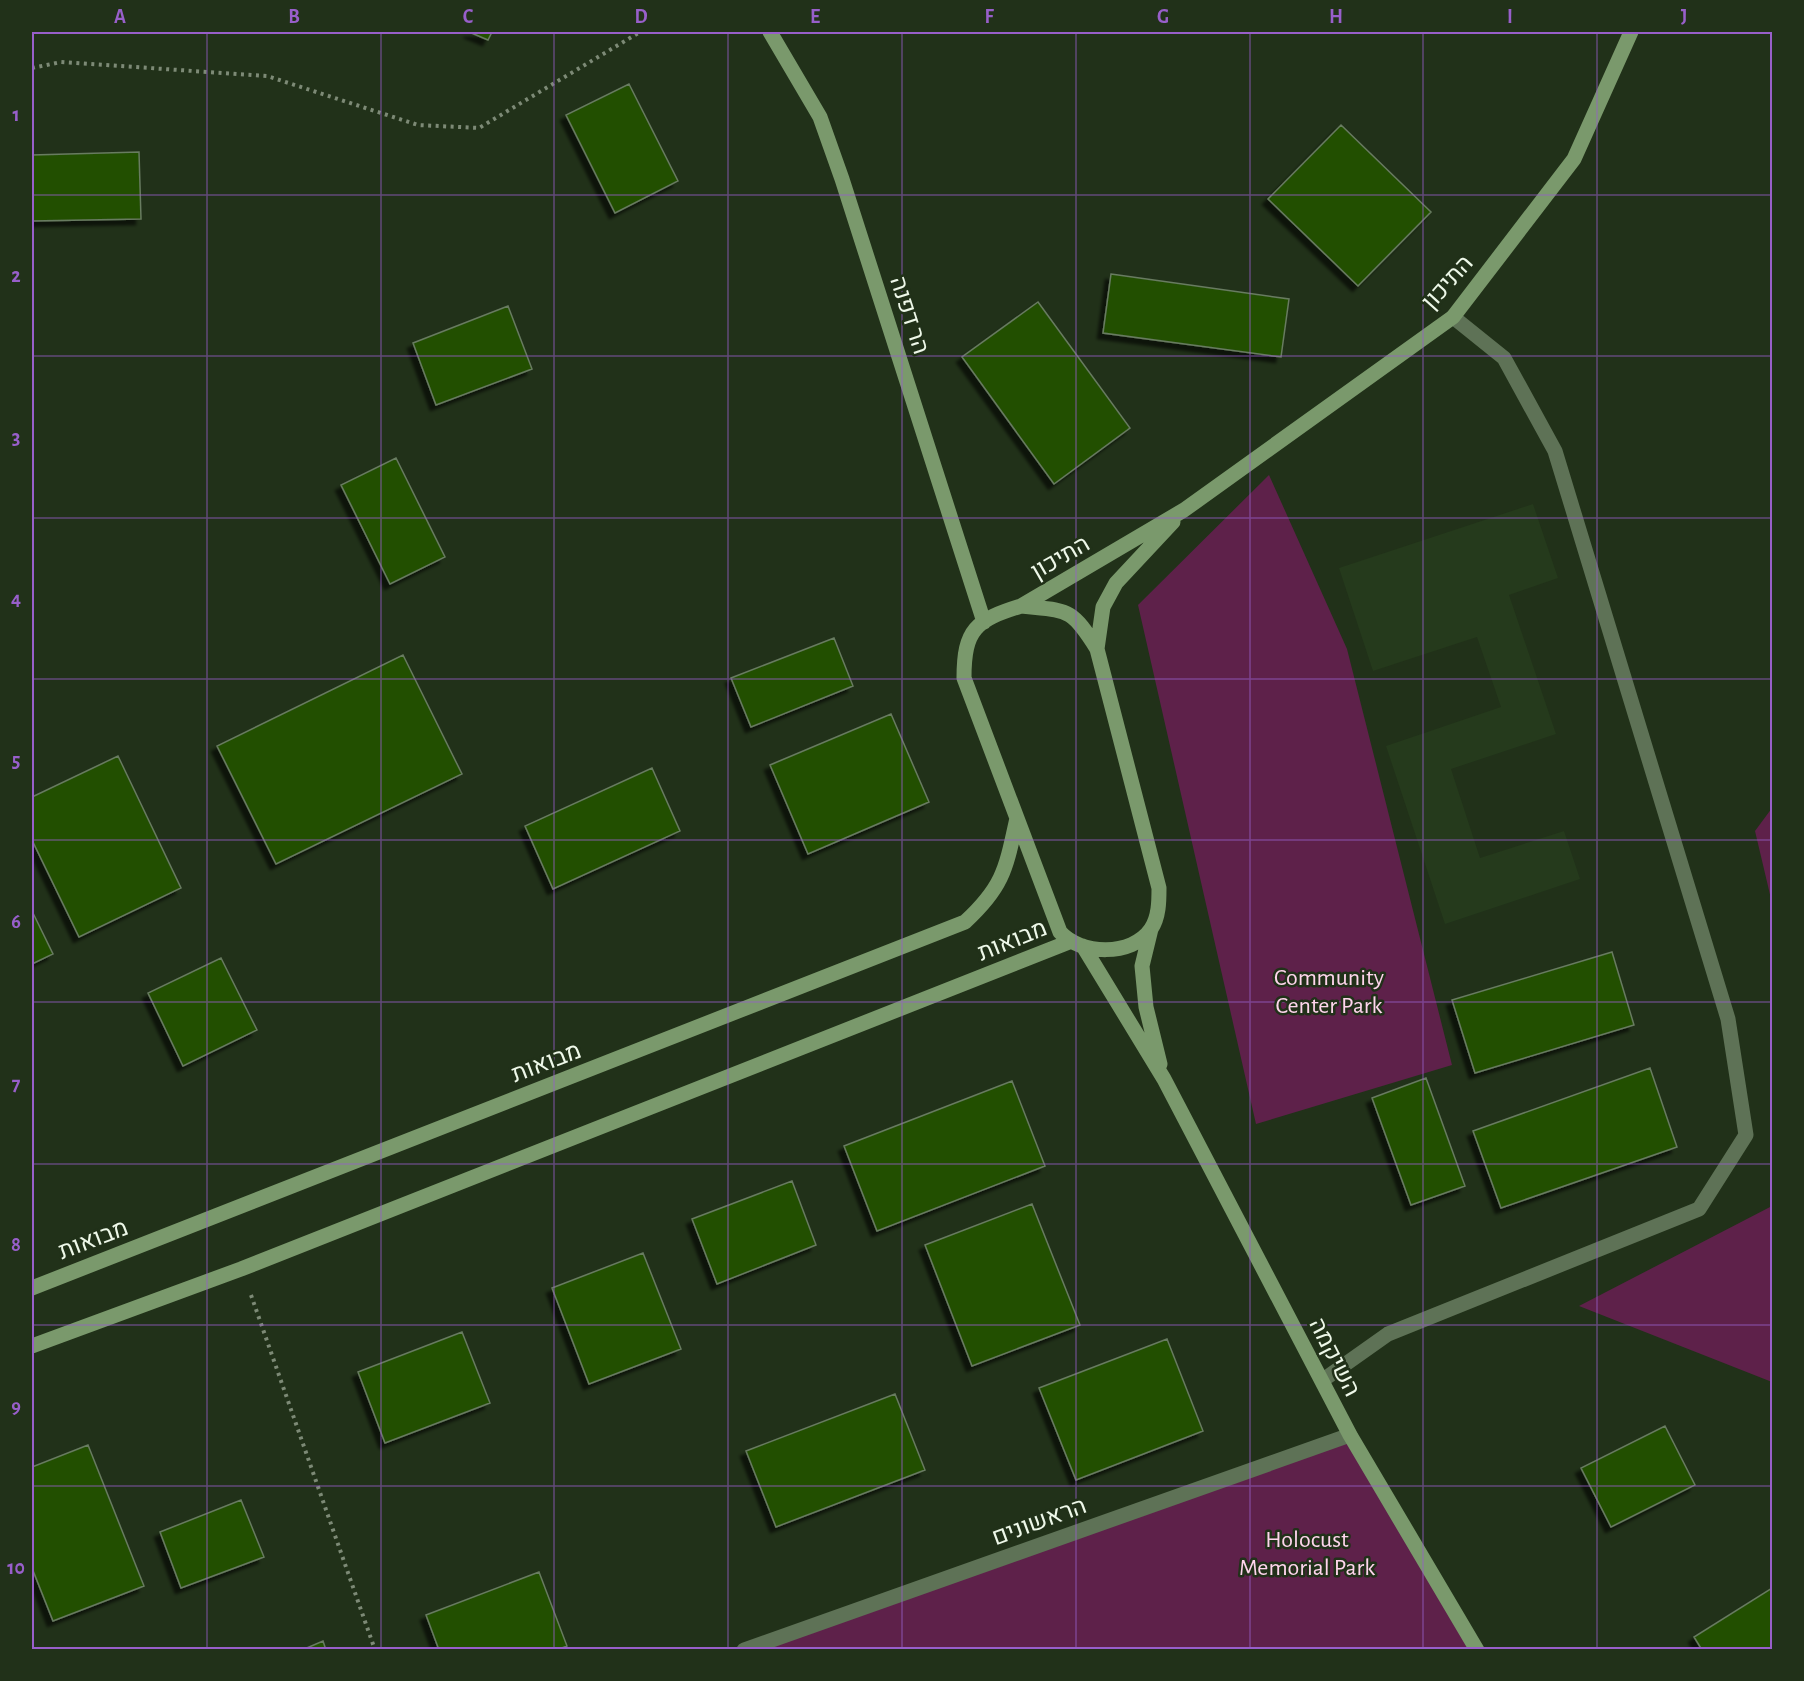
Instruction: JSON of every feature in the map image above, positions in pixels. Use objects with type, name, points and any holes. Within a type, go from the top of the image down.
[{"type":"street","name":"הר דפנה","points":[[770,32],[820,117],[984,622]]},
{"type":"street","name":"התיכון","points":[[1021,606],[1184,510],[1453,316],[1574,159],[1631,32]]},
{"type":"street","points":[[1323,1380],[1388,1334],[1699,1209],[1746,1135],[1728,1019],[1555,451],[1504,358],[1453,316]]},
{"type":"street","name":"התיכון","points":[[1097,649],[1103,607],[1116,584],[1184,510]]},
{"type":"street","points":[[984,622],[993,615],[1021,606],[1066,611],[1084,627],[1097,649]]},
{"type":"street","name":"השיקמה","points":[[984,622],[972,632],[964,650],[964,678],[1060,932],[1076,944],[1164,1079],[1350,1435],[1477,1650]]},
{"type":"street","name":"השיקמה","points":[[1097,649],[1159,888],[1159,908],[1142,966],[1146,1007],[1164,1079]]},
{"type":"street","name":"מבואות","points":[[32,1288],[965,922],[989,900],[1006,868],[1017,818]]},
{"type":"street","points":[[1076,944],[1099,951],[1131,945],[1151,929]]},
{"type":"street","name":"מבואות","points":[[32,1346],[242,1269],[1076,944]]},
{"type":"street","name":"הראשונים","points":[[744,1650],[1350,1435]]},
{"type":"path","points":[[32,68],[61,62],[267,76],[418,125],[479,128],[640,32]]},
{"type":"path","points":[[242,1269],[375,1650]]},
{"type":"shaded area","points":[[1533,504],[1558,578],[1509,595],[1556,734],[1451,769],[1480,858],[1564,831],[1580,879],[1445,924],[1386,746],[1501,707],[1477,637],[1373,671],[1339,568]]},
{"type":"green space","name":"Community Center Park","points":[[1269,475],[1347,649],[1452,1065],[1256,1124],[1138,605]]},
{"type":"green space","points":[[1772,808],[1772,903],[1755,831]]},
{"type":"green space","points":[[1772,1206],[1772,1382],[1579,1306]]},
{"type":"green space","name":"Holocust Memorial Park","points":[[1350,1435],[1477,1650],[744,1650]]},
{"type":"building","points":[[469,32],[492,32],[488,40]]},
{"type":"building","points":[[629,84],[678,181],[615,213],[566,115]]},
{"type":"building","points":[[1341,125],[1431,212],[1358,286],[1268,199]]},
{"type":"building","points":[[139,152],[141,219],[32,221],[32,155]]},
{"type":"building","points":[[1111,274],[1289,299],[1281,357],[1103,333]]},
{"type":"building","points":[[1038,302],[1130,428],[1054,484],[962,357]]},
{"type":"building","points":[[508,306],[532,369],[436,405],[413,343]]},
{"type":"building","points":[[396,458],[445,557],[390,584],[341,485]]},
{"type":"building","points":[[834,638],[853,686],[751,727],[731,678]]},
{"type":"building","points":[[403,655],[462,774],[276,864],[217,746]]},
{"type":"building","points":[[891,714],[929,802],[808,854],[770,765]]},
{"type":"building","points":[[118,756],[181,888],[79,937],[32,840],[32,797]]},
{"type":"building","points":[[652,768],[680,831],[553,889],[525,826]]},
{"type":"building","points":[[32,911],[53,954],[32,964]]},
{"type":"building","points":[[1612,952],[1634,1025],[1475,1073],[1452,1000]]},
{"type":"building","points":[[221,958],[257,1030],[183,1066],[148,993]]},
{"type":"building","points":[[1650,1068],[1677,1147],[1501,1208],[1473,1131]]},
{"type":"building","points":[[1426,1078],[1465,1186],[1411,1205],[1372,1098]]},
{"type":"building","points":[[1012,1081],[1045,1166],[877,1231],[844,1146]]},
{"type":"building","points":[[792,1181],[816,1245],[717,1284],[692,1219]]},
{"type":"building","points":[[1032,1204],[1080,1325],[972,1366],[925,1245]]},
{"type":"building","points":[[643,1253],[681,1349],[589,1384],[552,1288]]},
{"type":"building","points":[[462,1332],[490,1403],[385,1443],[358,1372]]},
{"type":"building","points":[[1167,1339],[1203,1431],[1076,1480],[1039,1388]]},
{"type":"building","points":[[895,1394],[925,1470],[776,1527],[746,1451]]},
{"type":"building","points":[[1665,1426],[1695,1485],[1611,1527],[1581,1468]]},
{"type":"building","points":[[88,1445],[144,1586],[53,1621],[32,1568],[32,1467]]},
{"type":"building","points":[[241,1500],[264,1557],[181,1588],[160,1532]]},
{"type":"building","points":[[539,1572],[567,1646],[557,1650],[439,1650],[426,1615]]},
{"type":"building","points":[[1772,1588],[1772,1650],[1702,1650],[1694,1637]]},
{"type":"building","points":[[323,1641],[326,1650],[302,1650]]}]
